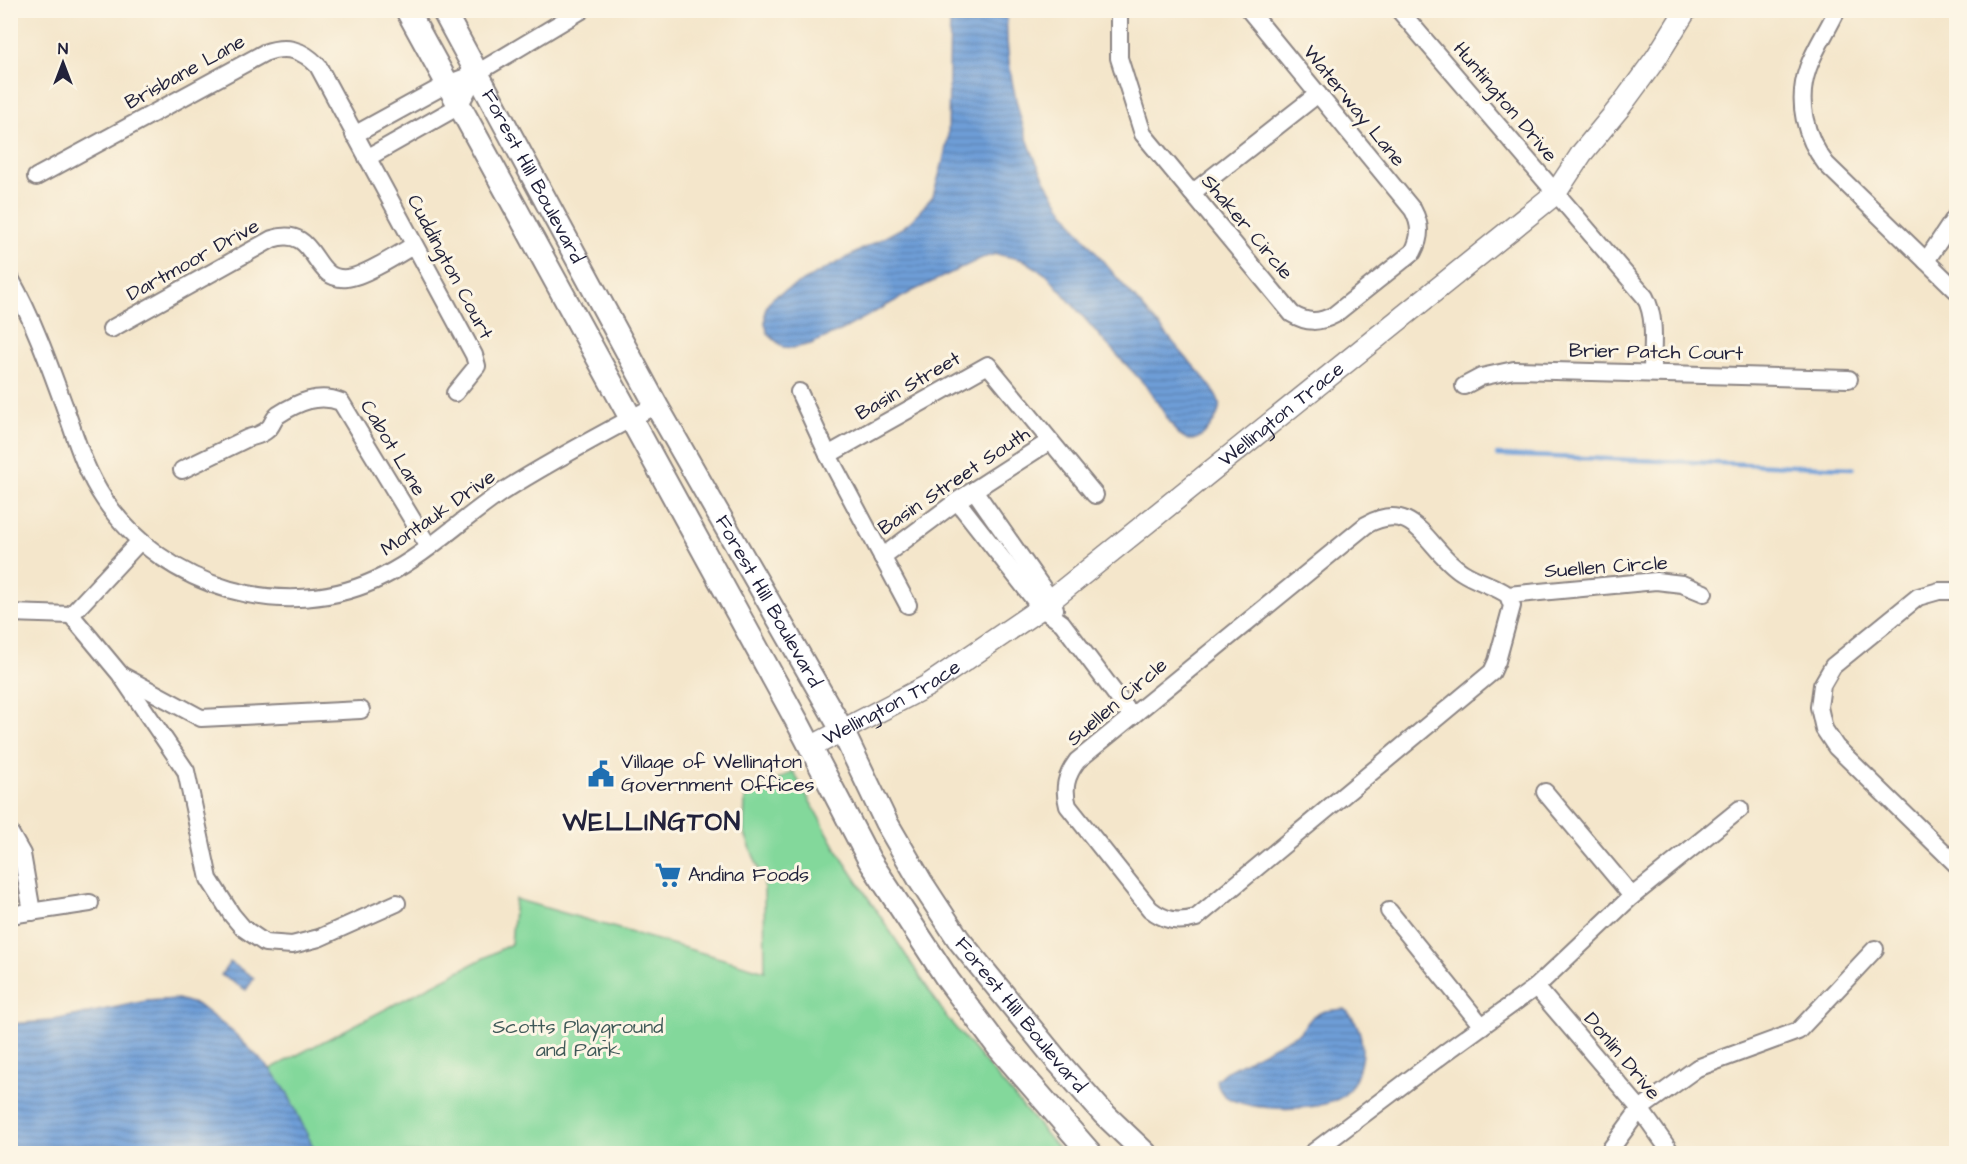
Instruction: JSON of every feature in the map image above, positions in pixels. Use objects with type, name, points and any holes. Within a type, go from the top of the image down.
[{"type":"main road","name":"Forest Hill Boulevard","points":[[407,10],[811,747],[870,861],[948,980],[999,1048],[1091,1154]]},
{"type":"main road","name":"Forest Hill Boulevard","points":[[443,10],[656,405],[842,730],[886,822],[921,882],[959,940],[1103,1113],[1146,1154]]},
{"type":"street","points":[[354,135],[447,84],[477,73],[582,10]]},
{"type":"street","name":"Shaker Circle","points":[[1119,10],[1119,58],[1143,134],[1292,315],[1313,322],[1334,315],[1413,252],[1419,242],[1420,231]]},
{"type":"street","name":"Waterway Lane","points":[[1249,10],[1413,210],[1420,231]]},
{"type":"street","name":"Huntington Drive","points":[[1399,10],[1645,297],[1652,318],[1652,373]]},
{"type":"street","name":"Wellington Trace","points":[[811,747],[927,686],[1046,604],[1555,194],[1582,153],[1656,58],[1686,10]]},
{"type":"street","points":[[1837,10],[1812,57],[1804,80],[1803,115],[1808,134],[1826,164],[1956,290]]},
{"type":"street","name":"Brisbane Lane","points":[[36,177],[254,58],[275,49],[287,48],[299,51],[318,66],[367,158]]},
{"type":"street","points":[[367,158],[459,106],[477,73]]},
{"type":"street","points":[[1192,193],[1318,94]]},
{"type":"street","name":"Cuddington Court","points":[[367,158],[474,355],[477,366],[455,393]]},
{"type":"street","points":[[1926,261],[1956,216]]},
{"type":"street","name":"Dartmoor Drive","points":[[111,329],[283,236],[294,237],[305,242],[325,272],[336,277],[347,278],[359,275],[414,245]]},
{"type":"street","name":"Montauk Drive","points":[[10,278],[38,335],[89,474],[103,499],[121,522],[162,559],[187,574],[213,585],[260,596],[298,598],[327,595],[355,588],[382,577],[407,563],[501,493],[550,462],[656,405]]},
{"type":"street","name":"Basin Street","points":[[828,455],[987,365],[1095,495]]},
{"type":"street","name":"Brier Patch Court","points":[[1464,386],[1481,377],[1514,370],[1849,379]]},
{"type":"street","points":[[799,392],[828,455],[908,605]]},
{"type":"street","name":"Cabot Lane","points":[[182,470],[248,438],[260,435],[270,427],[276,417],[308,400],[319,397],[331,398],[341,402],[429,547]]},
{"type":"street","name":"Basin Street South","points":[[882,557],[957,501],[1050,441]]},
{"type":"street","points":[[974,490],[1046,604]]},
{"type":"street","points":[[957,501],[1062,623],[1132,716]]},
{"type":"street","name":"Suellen Circle","points":[[1388,516],[1401,517],[1412,522],[1452,565],[1475,579],[1499,588],[1508,595],[1512,606],[1492,672],[1196,918],[1172,921],[1160,917],[1150,909],[1068,806],[1065,782],[1077,761],[1376,519],[1388,516]]},
{"type":"street","points":[[71,615],[140,541]]},
{"type":"street","name":"Suellen Circle","points":[[1508,595],[1656,581],[1682,584],[1704,593]]},
{"type":"street","points":[[1956,591],[1939,591],[1918,597],[1833,666],[1822,685],[1819,707],[1824,729],[1836,747],[1956,864]]},
{"type":"street","points":[[10,613],[71,615],[120,674],[186,771],[209,879],[243,928],[265,943],[292,945],[319,938],[397,903]]},
{"type":"street","points":[[120,674],[201,718],[362,710]]},
{"type":"street","points":[[1545,792],[1632,896]]},
{"type":"street","points":[[1311,1154],[1536,987],[1632,896],[1740,809]]},
{"type":"street","points":[[10,833],[22,854],[32,912]]},
{"type":"street","points":[[10,915],[90,903]]},
{"type":"street","points":[[1389,911],[1482,1026]]},
{"type":"street","points":[[1607,1154],[1640,1109],[1696,1068],[1798,1031],[1875,949]]},
{"type":"street","name":"Donlin Drive","points":[[1536,987],[1640,1109],[1672,1154]]},
{"type":"green space","name":"Scotts Playground and Park","points":[[793,771],[840,855],[948,1019],[1062,1153],[316,1153],[270,1069],[511,944],[515,899],[765,971],[764,883],[744,831],[745,798]]},
{"type":"water","points":[[950,11],[1007,11],[1008,55],[1016,102],[1039,168],[1078,230],[1212,388],[1219,402],[1218,413],[1208,430],[1199,437],[1188,440],[1177,433],[1148,388],[1047,275],[1024,260],[996,254],[982,258],[811,344],[793,348],[783,347],[768,334],[765,310],[775,296],[902,228],[933,196],[948,137]]},
{"type":"water","points":[[230,962],[254,978],[246,990],[221,975]]},
{"type":"water","points":[[178,999],[198,1005],[234,1033],[270,1069],[287,1092],[316,1153],[11,1153],[11,1024],[49,1021],[146,1001]]},
{"type":"water","points":[[1345,1009],[1358,1028],[1362,1055],[1353,1084],[1336,1100],[1305,1107],[1268,1108],[1235,1101],[1220,1091],[1216,1080],[1225,1072],[1299,1033],[1313,1016],[1324,1011]]},
{"type":"waterway","points":[[1497,455],[1853,468]]},
{"type":"place","name":"Village of Wellington Government Offices","points":[[601,774]]},
{"type":"place","name":"Andina Foods","points":[[668,875]]},
{"type":"district","name":"WELLINGTON","points":[[652,822]]}]
